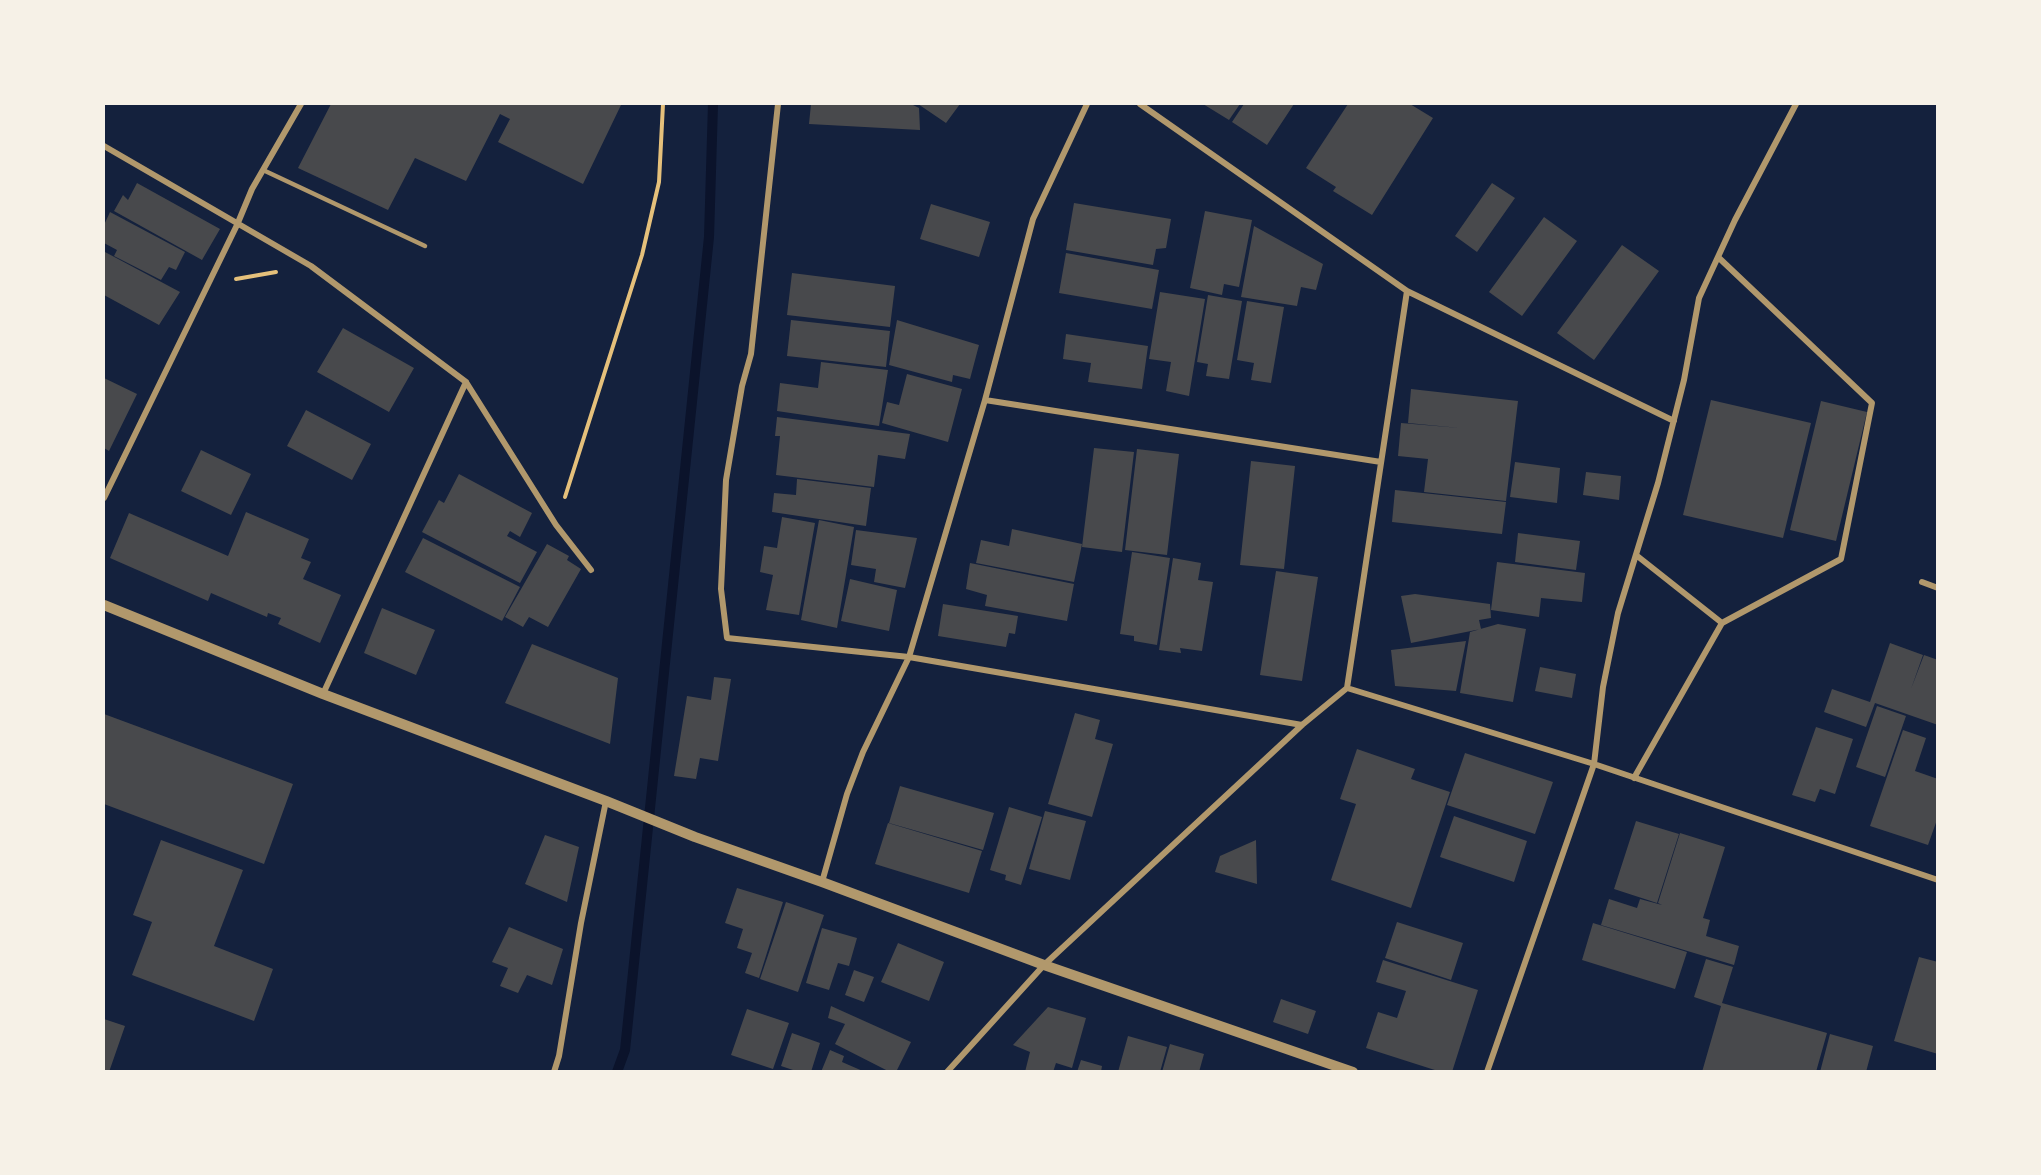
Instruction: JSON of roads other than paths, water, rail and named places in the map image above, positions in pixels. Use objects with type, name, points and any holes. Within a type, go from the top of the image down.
[{"type":"street","points":[[104,498],[237,225],[252,189],[301,104]]},
{"type":"street","points":[[778,104],[751,354],[742,386],[726,480],[721,589],[727,638],[909,657],[1302,725]]},
{"type":"street","points":[[822,882],[847,794],[863,752],[909,657],[985,400],[1033,219],[1087,104]]},
{"type":"street","points":[[1140,104],[1407,291],[1674,422]]},
{"type":"street","points":[[1488,1071],[1594,764],[1603,687],[1618,613],[1674,422],[1699,298],[1735,220],[1796,104]]},
{"type":"street","points":[[104,146],[311,266],[466,382],[556,525],[591,570]]},
{"type":"street","points":[[1634,778],[1722,623],[1841,559],[1872,403],[1718,257]]},
{"type":"street","points":[[947,1071],[1044,965],[1302,725],[1347,688],[1407,291]]},
{"type":"street","points":[[322,694],[466,382]]},
{"type":"street","points":[[985,400],[1381,462]]},
{"type":"street","points":[[1636,555],[1722,623]]},
{"type":"street","points":[[1922,582],[1938,588]]},
{"type":"street","points":[[104,605],[322,694],[695,837],[1044,965],[1353,1071]]},
{"type":"street","points":[[1347,688],[1594,764],[1938,880]]},
{"type":"street","points":[[554,1071],[559,1056],[606,801]]},
{"type":"lane","points":[[263,170],[425,246]]},
{"type":"waterway","points":[[617,1072],[625,1050],[709,237],[713,104]]}]
